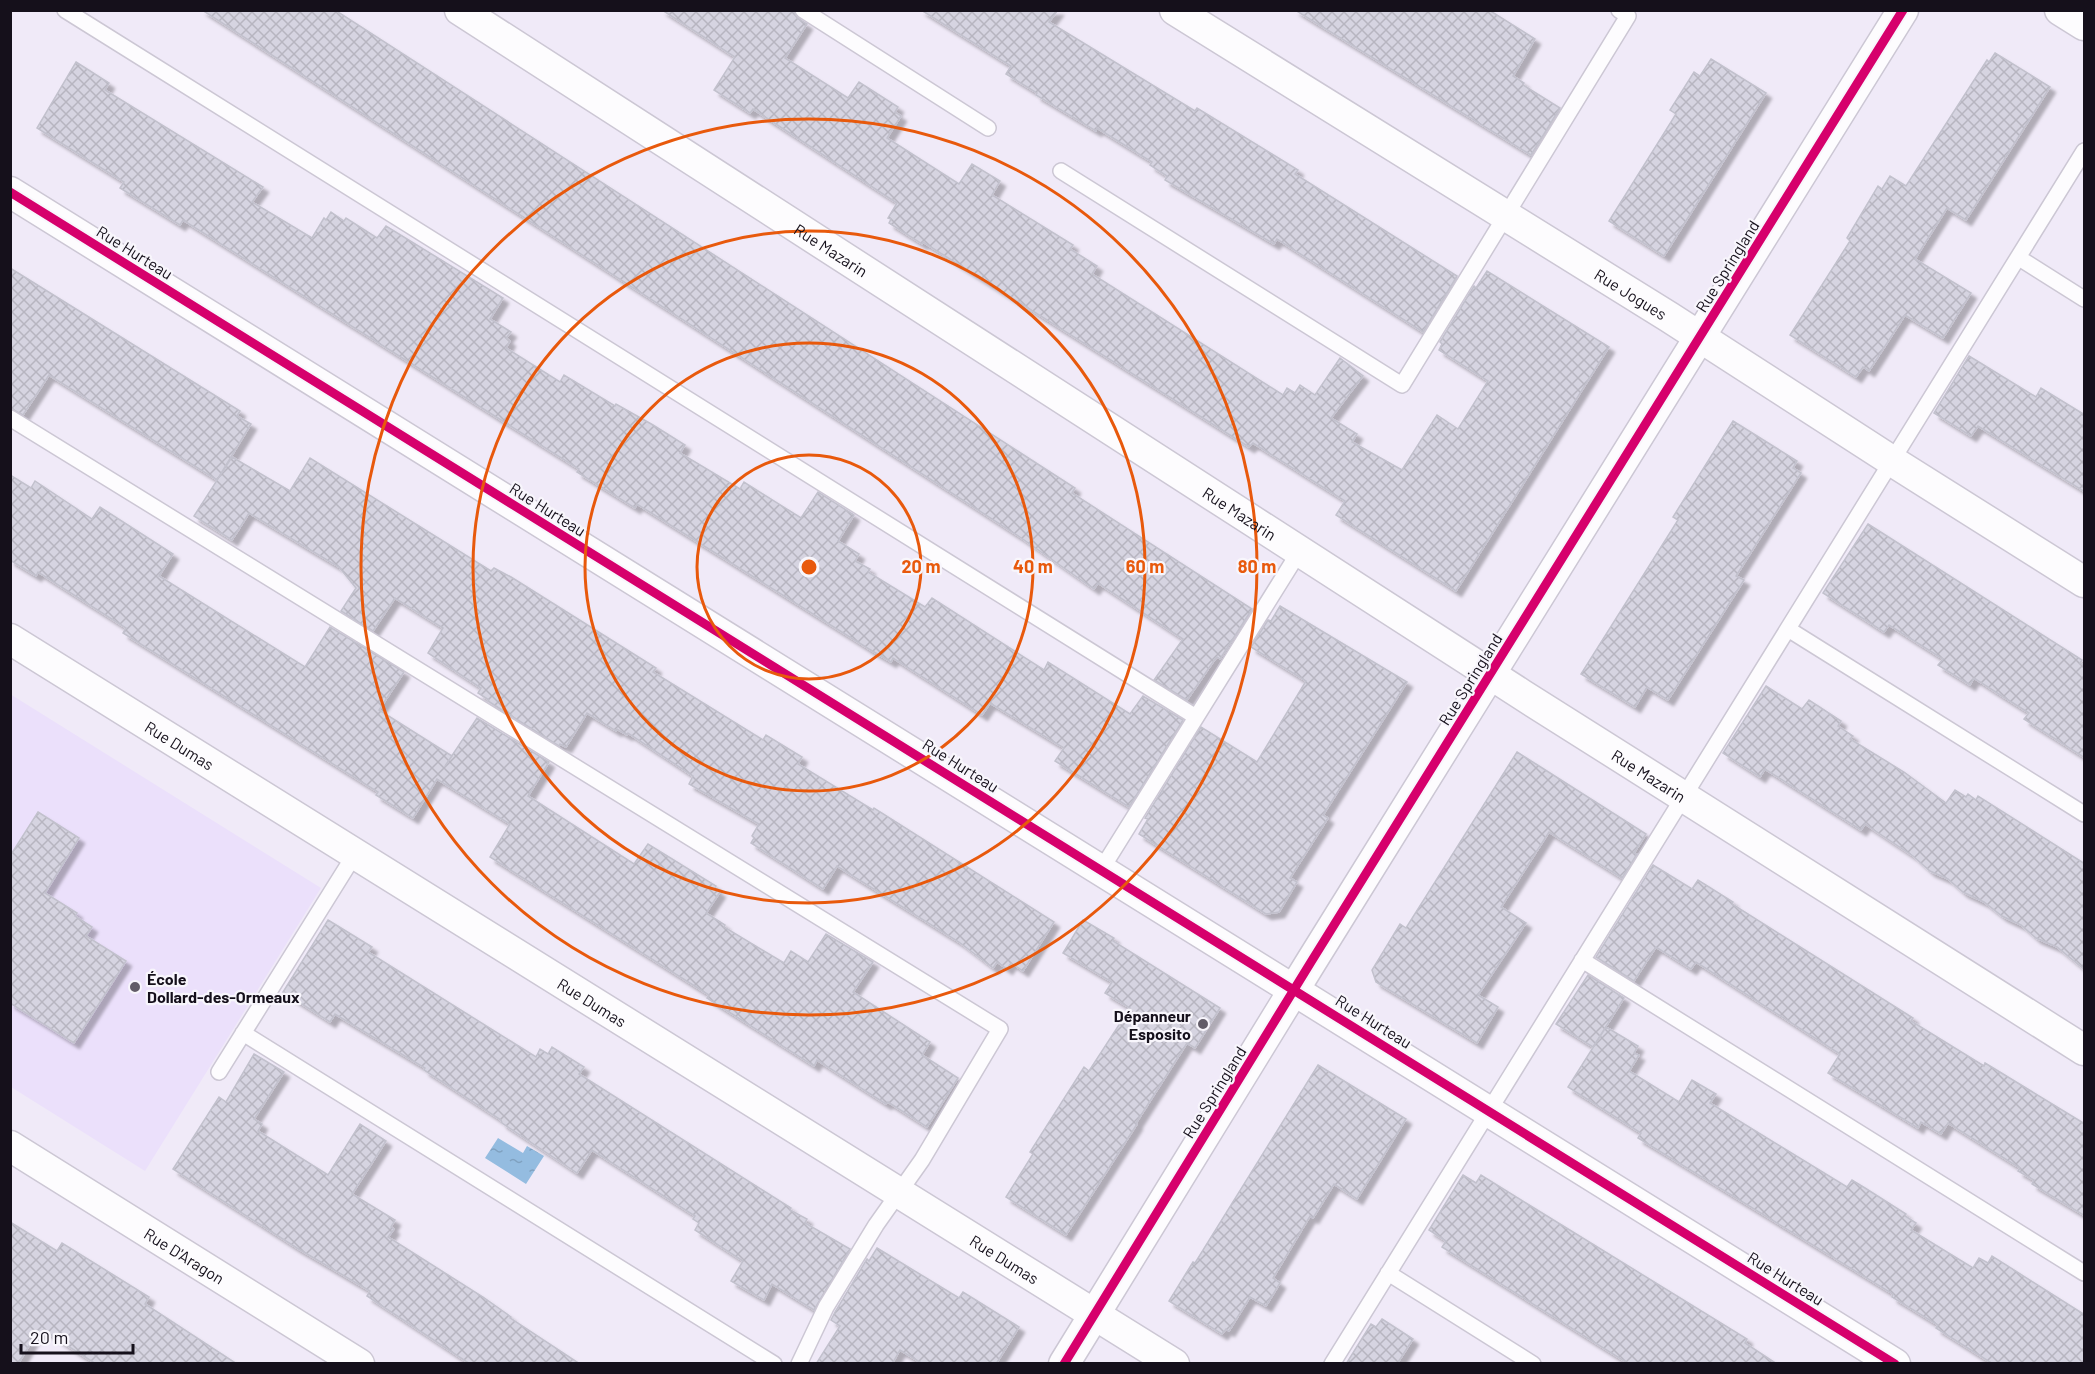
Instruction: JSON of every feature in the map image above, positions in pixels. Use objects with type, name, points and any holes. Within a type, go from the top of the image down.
[{"type":"street","name":"Rue Mazarin","points":[[460,10],[1490,675],[2085,1050]]},
{"type":"street","name":"Rue Jogues","points":[[1175,10],[2085,582]]},
{"type":"street","name":"Rue Springland","points":[[1064,1364],[1294,989],[1903,10]]},
{"type":"street","points":[[2060,10],[2085,26]]},
{"type":"street","name":"Rue Hurteau","points":[[10,192],[1895,1364]]},
{"type":"street","name":"Rue Dumas","points":[[10,639],[1174,1364]]},
{"type":"street","name":"Rue D'Aragon","points":[[10,1146],[358,1364]]},
{"type":"lane","points":[[65,10],[1196,717]]},
{"type":"lane","points":[[803,10],[988,128]]},
{"type":"lane","points":[[1061,171],[1402,385],[1628,16],[1619,10]]},
{"type":"lane","points":[[1332,1364],[2085,151]]},
{"type":"lane","points":[[2019,258],[2085,299]]},
{"type":"lane","points":[[10,418],[1000,1029],[922,1160],[876,1225],[826,1307],[799,1364]]},
{"type":"lane","points":[[1101,870],[1299,552]]},
{"type":"lane","points":[[1788,629],[2085,814]]},
{"type":"lane","points":[[219,1072],[355,854]]},
{"type":"lane","points":[[1582,960],[2085,1273]]},
{"type":"lane","points":[[243,1033],[774,1364]]},
{"type":"lane","points":[[1388,1273],[1533,1364]]},
{"type":"shaded area","name":"École Dollard-des-Ormeaux","points":[[10,694],[321,888],[145,1171],[11,1087]]},
{"type":"water","points":[[498,1138],[523,1153],[527,1146],[544,1156],[526,1184],[485,1158]]},
{"type":"building","points":[[202,10],[335,10],[1075,488],[1072,493],[1252,609],[1220,659],[1217,657],[1187,700],[1154,680],[1183,639],[1098,583],[1094,589],[1017,535]]},
{"type":"building","points":[[662,10],[793,10],[797,18],[807,24],[785,58],[848,98],[859,82],[898,107],[895,112],[901,116],[887,138],[959,184],[972,164],[1000,181],[992,195],[1073,245],[1070,249],[1097,266],[1092,274],[1283,395],[1287,388],[1295,393],[1300,385],[1315,395],[1340,358],[1363,376],[1331,418],[1357,434],[1352,442],[1402,470],[1437,415],[1458,429],[1488,381],[1439,350],[1442,344],[1440,342],[1474,286],[1476,288],[1487,271],[1609,347],[1456,591],[1336,515],[1345,501],[1253,443],[1249,447],[923,242],[922,244],[889,223],[891,219],[888,218],[897,203],[753,109],[750,113],[714,90],[735,57]]},
{"type":"building","points":[[921,10],[1058,10],[1049,22],[1195,111],[1197,108],[1298,170],[1295,174],[1457,276],[1423,332],[1277,239],[1274,244],[1165,180],[1167,176],[1150,165],[1152,162],[1097,128],[1096,131],[1036,95],[1037,93],[1006,74],[1011,66]]},
{"type":"building","points":[[1295,10],[1489,10],[1535,39],[1513,76],[1524,83],[1523,85],[1560,108],[1531,155]]},
{"type":"building","points":[[1995,53],[2050,87],[1966,220],[1947,208],[1915,259],[1971,293],[1943,338],[1905,315],[1869,371],[1863,367],[1856,377],[1790,335],[1850,241],[1847,238],[1878,186],[1882,189],[1890,176],[1906,186],[1987,60],[1989,62]]},
{"type":"building","points":[[1711,59],[1766,93],[1664,256],[1609,221],[1676,114],[1670,110],[1694,72],[1700,76]]},
{"type":"building","points":[[76,62],[109,83],[105,90],[263,187],[252,202],[312,238],[324,218],[326,220],[331,212],[344,221],[346,218],[377,238],[386,226],[503,298],[490,319],[511,332],[506,338],[510,341],[506,348],[560,382],[564,375],[615,406],[616,404],[653,425],[685,445],[680,453],[740,489],[744,482],[801,518],[818,492],[854,515],[838,541],[859,554],[855,561],[870,569],[868,572],[925,607],[932,598],[1044,670],[1048,662],[1130,714],[1143,696],[1183,720],[1129,807],[1055,761],[1064,748],[990,703],[982,715],[893,658],[891,662],[869,649],[637,504],[635,508],[577,472],[579,469],[183,220],[180,225],[120,188],[124,182],[37,128]]},
{"type":"building","points":[[10,268],[240,411],[237,416],[251,424],[217,480],[49,375],[23,415],[10,408]]},
{"type":"building","points":[[1969,356],[2036,397],[2041,388],[2085,415],[2085,492],[1978,426],[1971,436],[1934,413]]},
{"type":"building","points":[[1733,421],[1797,461],[1793,468],[1801,473],[1736,576],[1744,580],[1668,700],[1647,687],[1635,707],[1581,674],[1678,520],[1673,517]]},
{"type":"building","points":[[232,457],[290,491],[310,458],[491,571],[494,568],[511,577],[656,668],[653,672],[763,740],[766,735],[802,757],[798,764],[873,810],[874,808],[1054,922],[1023,971],[1011,963],[1007,969],[997,962],[993,968],[959,942],[837,866],[823,889],[751,843],[759,824],[689,784],[693,776],[628,733],[627,735],[617,729],[616,731],[587,713],[566,747],[560,744],[559,746],[488,701],[478,693],[481,688],[428,653],[443,628],[395,598],[373,631],[341,611],[356,588],[339,567],[249,513],[232,540],[194,516]]},
{"type":"building","points":[[10,475],[31,488],[35,481],[92,519],[100,507],[173,554],[159,576],[305,667],[330,627],[404,672],[379,710],[452,756],[477,718],[549,762],[528,796],[634,864],[648,844],[716,886],[715,889],[720,892],[706,913],[725,925],[724,927],[784,963],[791,951],[808,962],[826,934],[873,962],[853,992],[930,1042],[922,1055],[958,1078],[927,1127],[817,1060],[814,1066],[707,998],[709,995],[490,857],[510,824],[437,779],[413,818],[376,795],[378,792],[123,633],[126,628],[38,572],[36,576],[10,560]]},
{"type":"building","points":[[1868,524],[2082,660],[2080,663],[2085,666],[2085,758],[2024,719],[2029,713],[1974,678],[1970,685],[1938,665],[1943,659],[1889,625],[1884,632],[1823,593]]},
{"type":"building","points":[[1280,606],[1407,682],[1323,815],[1328,818],[1290,878],[1297,882],[1279,912],[1266,914],[1139,834],[1148,819],[1145,818],[1201,727],[1257,762],[1306,681],[1251,647]]},
{"type":"building","points":[[1766,686],[1802,709],[1809,700],[1841,721],[1838,726],[1853,736],[1850,739],[1904,772],[1946,803],[1955,790],[1966,797],[1968,794],[1976,800],[1978,796],[2085,864],[2085,970],[2057,947],[2036,938],[2021,925],[1963,892],[1948,879],[1930,871],[1913,856],[1865,824],[1861,830],[1765,769],[1760,777],[1723,753]]},
{"type":"building","points":[[1517,752],[1646,834],[1622,878],[1549,832],[1501,907],[1526,923],[1478,995],[1498,1007],[1477,1043],[1376,982],[1372,970],[1400,924],[1406,928]]},
{"type":"building","points":[[38,812],[79,838],[45,893],[77,913],[75,916],[92,927],[86,936],[126,961],[74,1043],[10,1003],[10,856]]},
{"type":"building","points":[[1653,865],[1692,889],[1698,880],[1733,902],[1732,904],[1913,1018],[1911,1021],[2085,1124],[2085,1216],[2032,1184],[2034,1180],[2018,1171],[2020,1168],[1948,1123],[1941,1134],[1921,1122],[1918,1128],[1828,1073],[1840,1054],[1696,962],[1691,969],[1656,947],[1634,981],[1596,957]]},
{"type":"building","points":[[328,920],[372,947],[368,952],[536,1057],[540,1049],[548,1054],[552,1047],[584,1067],[579,1074],[791,1208],[790,1210],[807,1219],[805,1223],[850,1249],[814,1310],[772,1284],[764,1300],[731,1281],[743,1261],[695,1230],[699,1223],[693,1219],[695,1216],[592,1150],[577,1173],[424,1070],[425,1068],[335,1014],[330,1022],[283,992]]},
{"type":"building","points":[[1083,920],[1220,1008],[1195,1048],[1187,1043],[1066,1235],[1006,1197],[1033,1154],[1030,1152],[1084,1067],[1089,1071],[1130,1008],[1105,993],[1112,982],[1063,953]]},
{"type":"building","points":[[1588,975],[1624,998],[1593,1047],[1556,1024]]},
{"type":"building","points":[[1606,1027],[1638,1046],[1634,1053],[1639,1055],[1629,1071],[1679,1102],[1692,1080],[1716,1094],[1710,1103],[1847,1187],[1852,1180],[1865,1188],[1916,1223],[1911,1230],[1973,1268],[1979,1258],[1988,1263],[1992,1256],[2085,1315],[2085,1364],[1993,1364],[1936,1328],[1938,1325],[1892,1297],[1893,1294],[1638,1138],[1641,1133],[1568,1087]]},
{"type":"building","points":[[254,1054],[284,1072],[254,1119],[262,1124],[258,1131],[328,1175],[360,1124],[386,1141],[352,1194],[395,1220],[391,1227],[394,1229],[388,1237],[483,1297],[510,1318],[580,1364],[470,1364],[367,1296],[370,1291],[297,1248],[173,1169],[219,1097],[226,1102]]},
{"type":"building","points":[[1318,1065],[1406,1119],[1357,1199],[1334,1184],[1313,1218],[1310,1216],[1273,1278],[1280,1283],[1266,1306],[1250,1297],[1229,1331],[1226,1329],[1222,1334],[1169,1301]]},
{"type":"building","points":[[1463,1175],[1476,1183],[1481,1175],[1747,1339],[1745,1343],[1777,1364],[1629,1364],[1442,1247],[1446,1241],[1429,1230]]},
{"type":"building","points":[[10,1222],[57,1251],[62,1243],[149,1297],[145,1304],[237,1364],[96,1364],[43,1330],[38,1338],[35,1336],[18,1364],[10,1364]]},
{"type":"building","points":[[877,1248],[959,1298],[963,1292],[1019,1327],[996,1364],[923,1364],[900,1350],[892,1364],[816,1364],[840,1326],[831,1320],[835,1312],[867,1259],[869,1261]]},
{"type":"building","points":[[1382,1319],[1413,1339],[1397,1364],[1346,1364],[1371,1324],[1376,1327]]},
{"type":"cycle path","points":[[1064,1364],[1903,10]]},
{"type":"cycle path","points":[[10,192],[1895,1364]]},
{"type":"place","name":"École Dollard-des-Ormeaux","points":[[135,987]]},
{"type":"place","name":"Dépanneur Esposito","points":[[1203,1024]]}]
